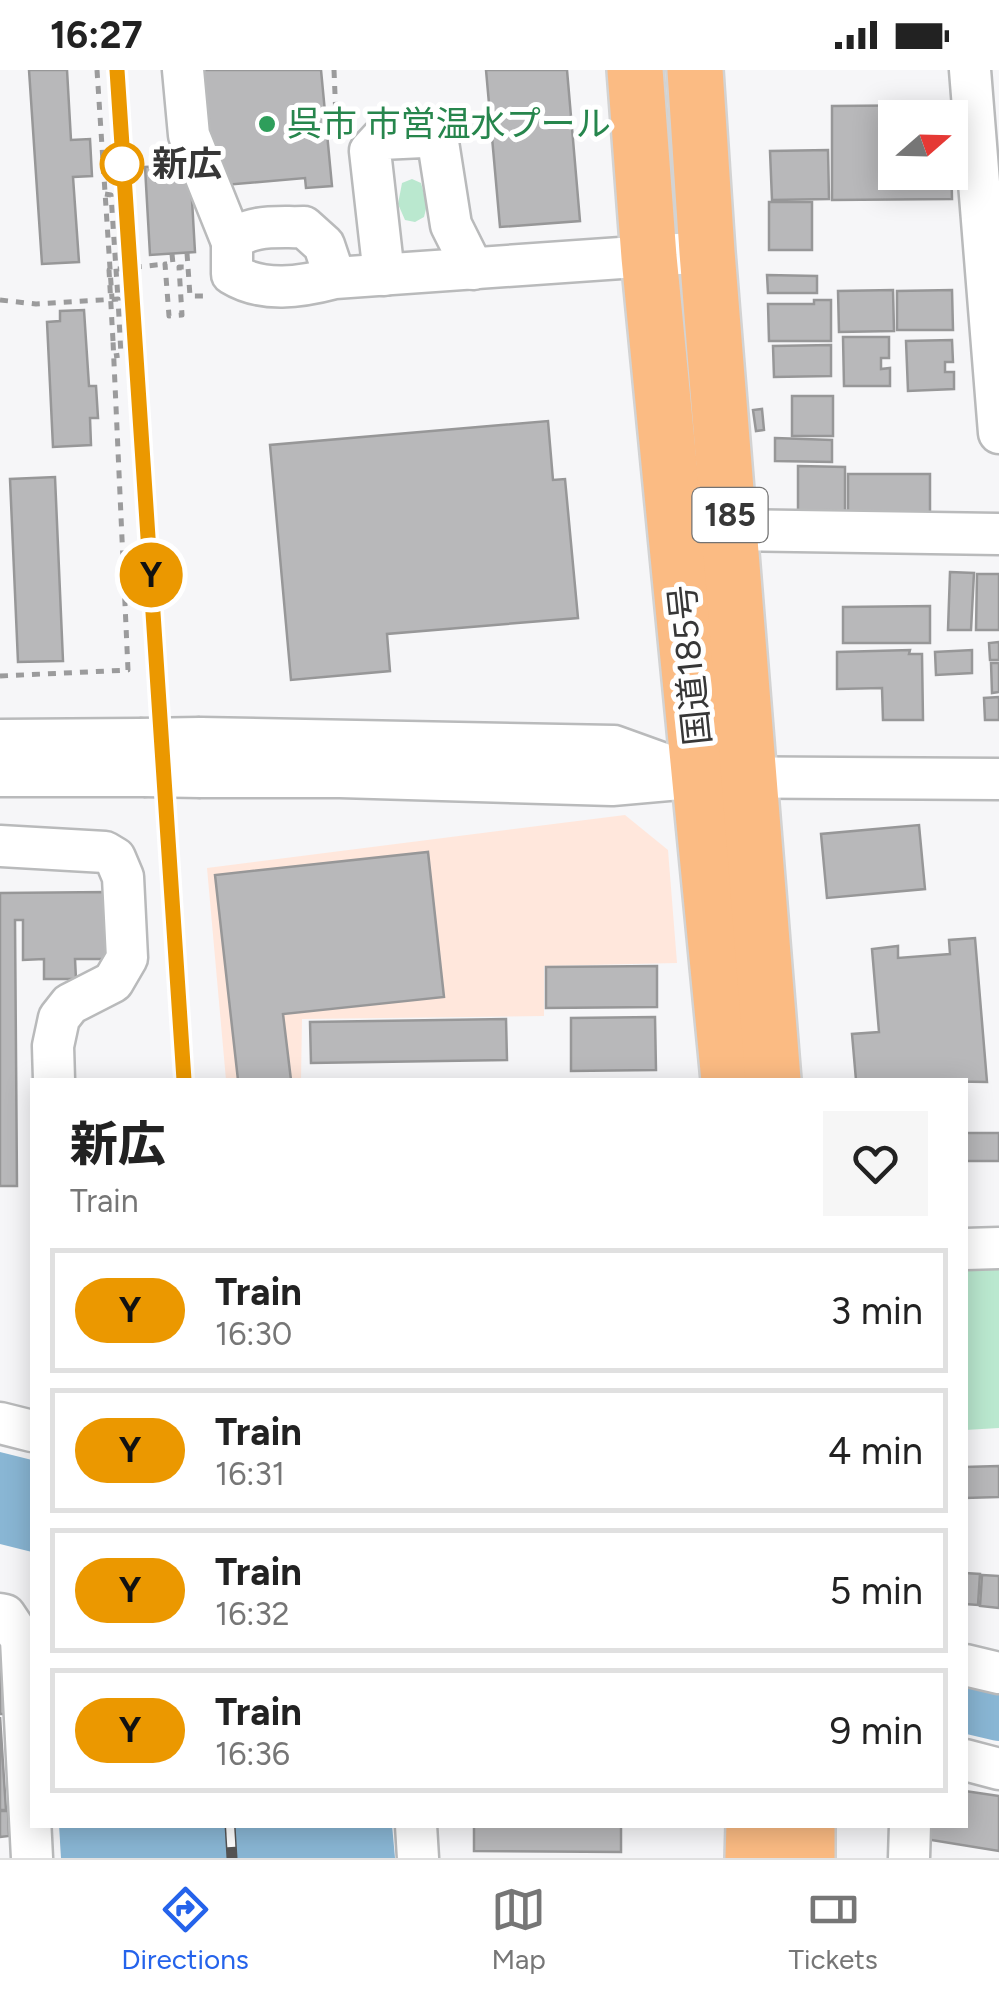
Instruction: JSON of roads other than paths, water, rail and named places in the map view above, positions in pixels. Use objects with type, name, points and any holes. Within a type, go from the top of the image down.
[{"type":"highway","name":"国道185号","points":[[634,70],[649,258],[773,1078]]},
{"type":"highway","name":"国道185号","points":[[696,70],[731,530],[726,778],[729,1078]]},
{"type":"highway","points":[[754,1828],[754,1858]]},
{"type":"highway","points":[[807,1828],[807,1858]]},
{"type":"street","points":[[182,70],[189,135],[232,242],[232,274],[247,283],[298,288],[335,278],[707,252]]},
{"type":"street","points":[[970,70],[999,433]]},
{"type":"street","points":[[384,276],[370,151],[381,139],[423,137],[438,142],[450,225],[472,269]]},
{"type":"street","points":[[232,242],[240,232],[252,229],[304,228],[324,245],[335,278]]},
{"type":"street","points":[[731,530],[999,534]]},
{"type":"street","points":[[0,740],[142,757],[200,758],[614,746],[726,778],[999,779]]},
{"type":"street","points":[[0,776],[142,757]]},
{"type":"street","points":[[0,846],[105,852],[115,858],[123,877],[127,958],[113,982],[70,1004],[58,1018],[53,1046],[54,1078]]},
{"type":"street","points":[[968,1249],[999,1248]]},
{"type":"street","points":[[0,1423],[30,1430]]},
{"type":"street","points":[[0,1614],[5,1615],[21,1639],[30,1818]]},
{"type":"street","points":[[968,1666],[999,1673]]},
{"type":"street","points":[[968,1761],[999,1769]]},
{"type":"street","points":[[30,1828],[32,1858]]},
{"type":"street","points":[[416,1828],[418,1858]]},
{"type":"street","points":[[909,1858],[910,1828]]},
{"type":"water","points":[[0,1452],[30,1460],[30,1552],[0,1544]]},
{"type":"water","points":[[59,1828],[392,1828],[395,1858],[61,1858]]},
{"type":"waterway","points":[[968,1708],[999,1715]]},
{"type":"railway","points":[[117,70],[183,1078]]},
{"type":"railway","points":[[230,1828],[232,1858]]},
{"type":"train","name":"Y","points":[[117,70],[184,1078]]},
{"type":"place","name":"呉市 市営温水プール","points":[[267,124]]},
{"type":"place","name":"新広","points":[[122,164]]}]
